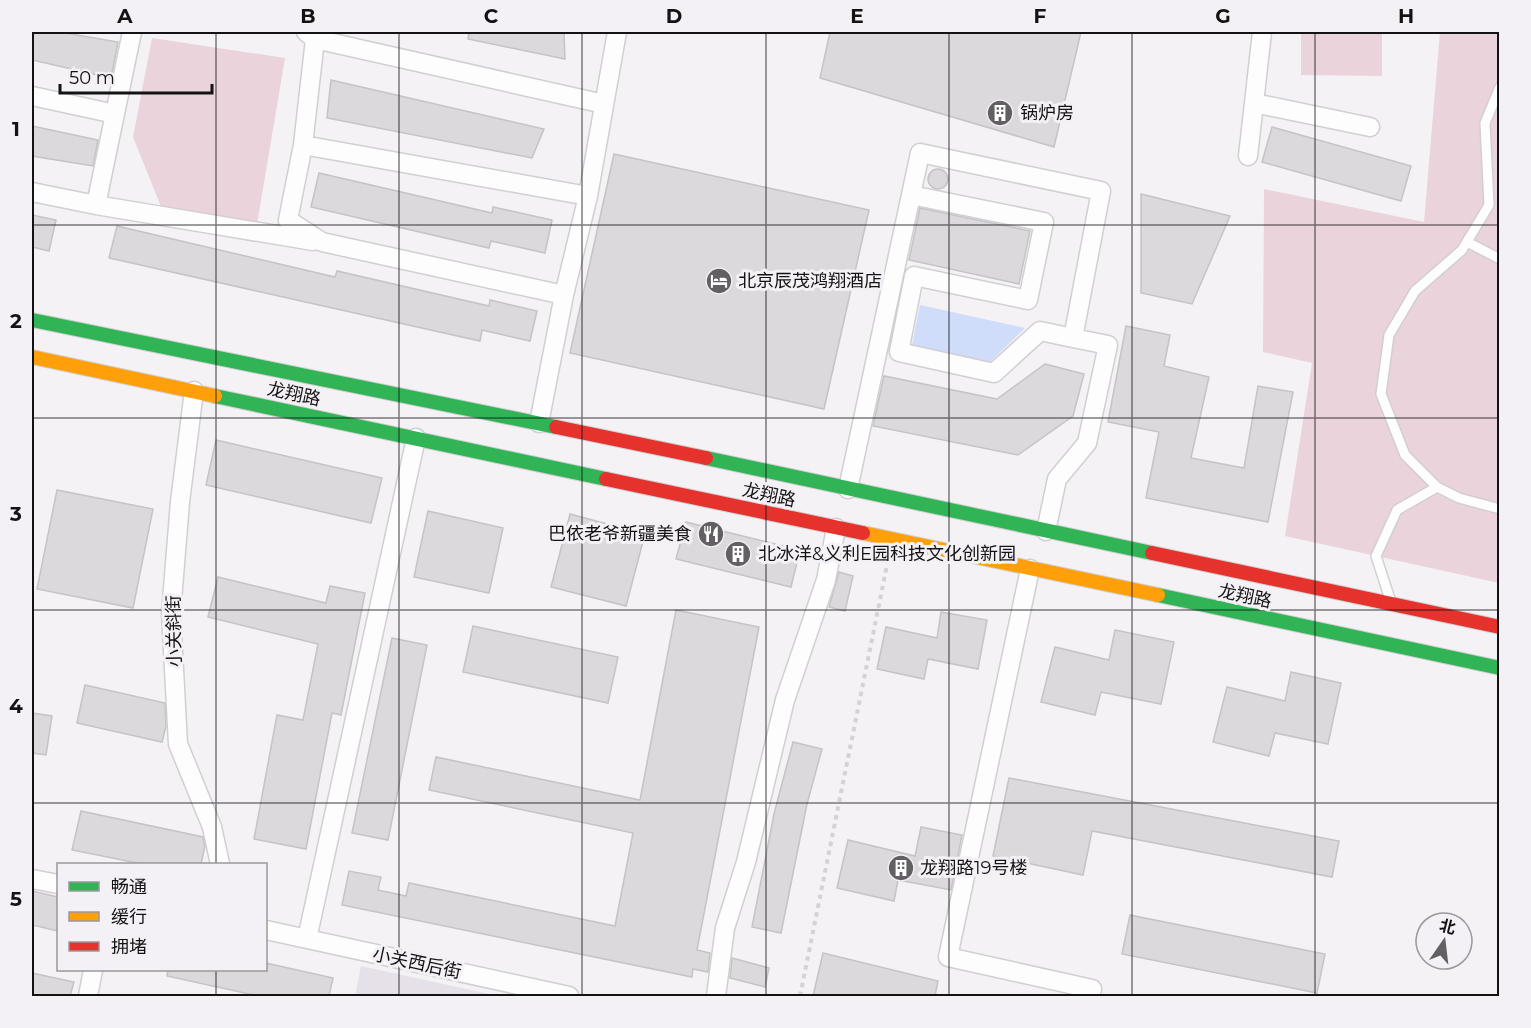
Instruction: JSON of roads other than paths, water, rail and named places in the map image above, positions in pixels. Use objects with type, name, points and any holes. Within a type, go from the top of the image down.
[{"type":"street","points":[[96,205],[132,32]]},
{"type":"street","points":[[539,423],[564,295],[588,196],[617,32]]},
{"type":"street","points":[[1248,156],[1262,32]]},
{"type":"street","points":[[322,242],[288,220],[303,145],[310,35],[604,104]]},
{"type":"street","points":[[32,96],[115,114]]},
{"type":"street","points":[[1254,103],[1371,127]]},
{"type":"street","points":[[303,145],[588,196]]},
{"type":"street","points":[[848,489],[920,153],[1101,191],[1073,338]]},
{"type":"street","points":[[32,192],[96,205],[322,242],[564,295]]},
{"type":"street","points":[[911,195],[1044,222],[1028,300],[914,276],[899,352],[994,373],[1040,331],[1108,345],[1087,443],[1057,479],[1046,531]]},
{"type":"street","name":"龙翔路","points":[[32,320],[539,423],[1500,627]]},
{"type":"street","points":[[1059,325],[1073,338]]},
{"type":"street","name":"龙翔路","points":[[32,357],[1500,668]]},
{"type":"street","points":[[874,365],[885,368],[892,358]]},
{"type":"street","name":"小关斜街","points":[[194,391],[180,502],[171,613],[178,744],[212,827],[220,863]]},
{"type":"street","points":[[307,939],[416,438]]},
{"type":"street","points":[[716,996],[725,928],[741,884],[785,700],[826,580],[836,528]]},
{"type":"street","points":[[1030,569],[948,957],[1092,989],[1090,996]]},
{"type":"street","points":[[32,879],[57,885]]},
{"type":"street","name":"小关西后街","points":[[267,930],[569,996]]},
{"type":"street","points":[[88,996],[93,971]]},
{"type":"lane","points":[[1500,87],[1485,123],[1489,205],[1462,250],[1414,291],[1389,335],[1381,394],[1405,455],[1437,487],[1459,498],[1500,508]]},
{"type":"lane","points":[[1467,242],[1500,260]]},
{"type":"lane","points":[[1391,604],[1376,556],[1397,510],[1437,487]]},
{"type":"water","points":[[920,305],[1025,328],[989,363],[912,345]]},
{"type":"place","name":"锅炉房","points":[[1000,113]]},
{"type":"place","name":"北京辰茂鸿翔酒店","points":[[719,281]]},
{"type":"place","name":"巴依老爷新疆美食","points":[[711,534]]},
{"type":"place","name":"北冰洋&义利E园科技文化创新园","points":[[738,554]]},
{"type":"place","name":"龙翔路19号楼","points":[[901,868]]}]
